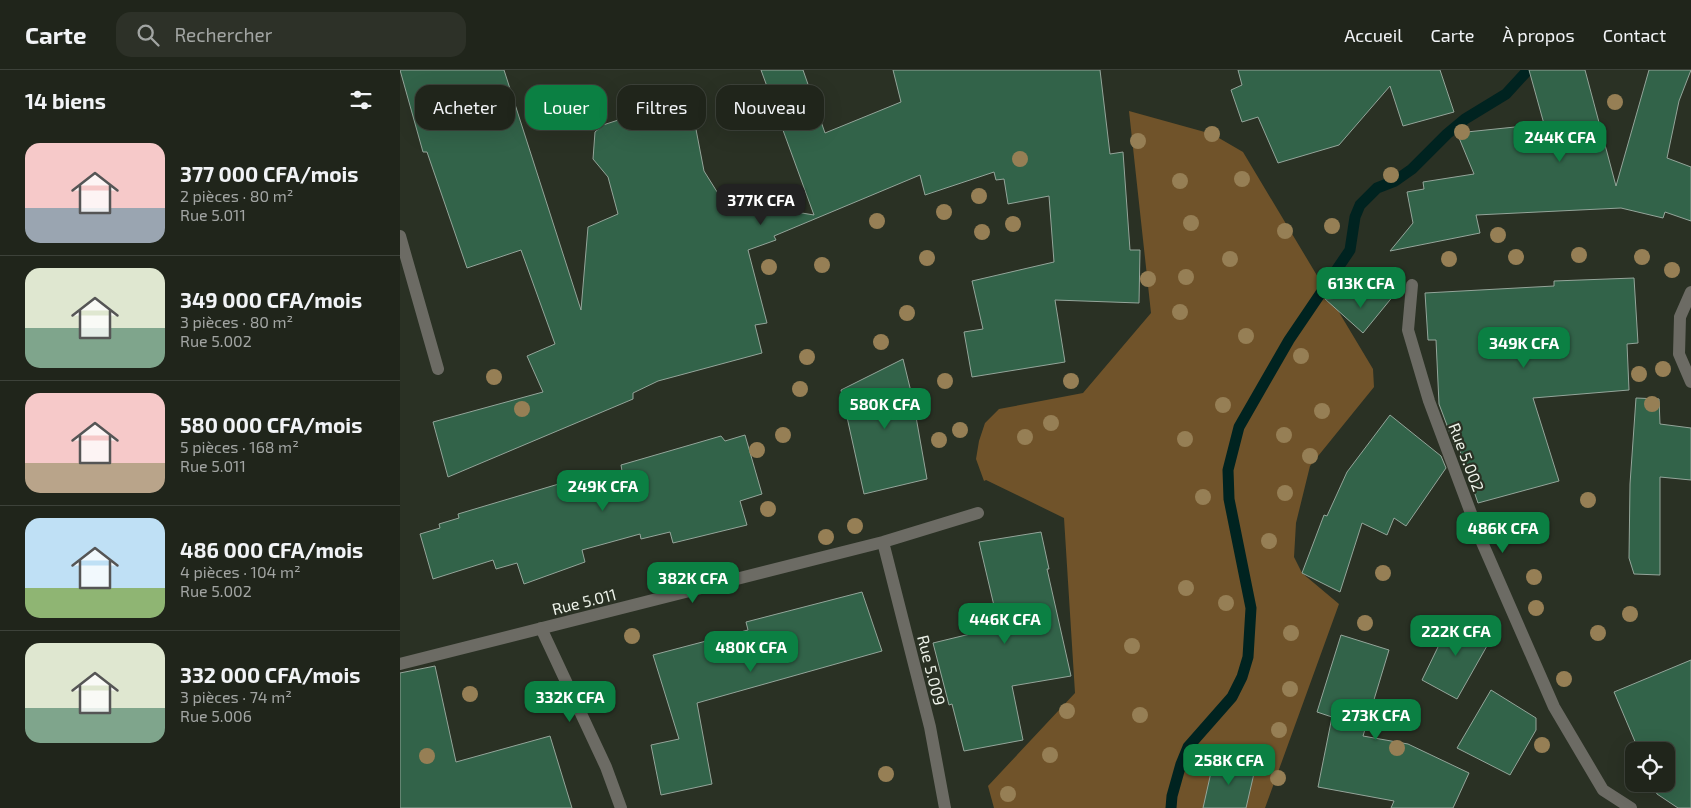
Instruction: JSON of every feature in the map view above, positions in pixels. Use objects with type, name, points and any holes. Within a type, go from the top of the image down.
[{"type":"street","points":[[400,236],[438,369]]},
{"type":"street","name":"Rue 5.002","points":[[1412,285],[1408,330],[1429,401],[1481,540],[1554,707],[1603,790],[1631,808]]},
{"type":"street","points":[[1691,292],[1680,317],[1679,354],[1691,382]]},
{"type":"street","name":"Rue 5.011","points":[[400,664],[883,542],[978,513]]},
{"type":"street","name":"Rue 5.009","points":[[883,542],[930,727],[945,808]]},
{"type":"street","points":[[542,628],[606,767],[621,808]]},
{"type":"shaded area","points":[[1129,111],[1212,134],[1243,152],[1373,369],[1374,387],[1310,466],[1296,523],[1294,557],[1302,573],[1339,604],[1265,808],[994,808],[988,786],[1075,693],[1064,518],[986,480],[984,481],[976,459],[979,441],[985,423],[999,409],[1083,393],[1151,313]]},
{"type":"building","points":[[400,70],[504,70],[509,85],[415,85],[415,123]]},
{"type":"building","points":[[761,70],[803,70],[808,85],[766,85]]},
{"type":"building","points":[[893,70],[1100,70],[1110,154],[1123,152],[1130,250],[1140,250],[1139,303],[1055,300],[1065,362],[972,377],[964,332],[983,329],[972,281],[1054,262],[1049,196],[1008,204],[1004,179],[996,180],[994,172],[925,195],[920,175],[774,236],[776,240],[748,250],[767,323],[755,325],[762,353],[658,381],[633,393],[633,399],[448,477],[433,422],[543,392],[527,356],[555,344],[521,250],[467,268],[427,152],[423,152],[417,130],[515,130],[515,104],[581,310],[588,227],[618,214],[608,177],[593,159],[595,132],[597,130],[607,130],[607,124],[617,120],[617,130],[696,130],[704,171],[729,211],[747,204],[814,215],[783,130],[824,130],[825,133],[901,102]]},
{"type":"building","points":[[1238,70],[1440,70],[1454,112],[1403,126],[1390,86],[1339,145],[1278,163],[1258,117],[1242,122],[1231,90],[1242,85]]},
{"type":"building","points":[[1529,70],[1585,70],[1616,186],[1649,70],[1691,70],[1679,101],[1667,158],[1691,167],[1691,221],[1665,212],[1663,218],[1621,208],[1476,215],[1480,233],[1390,251],[1413,223],[1407,192],[1424,189],[1423,182],[1474,174],[1457,133],[1544,124]]},
{"type":"building","points":[[1634,278],[1638,343],[1627,344],[1629,390],[1533,398],[1559,481],[1478,503],[1459,448],[1457,452],[1439,404],[1436,340],[1428,340],[1425,293],[1554,286],[1554,281]]},
{"type":"building","points":[[1394,295],[1363,333],[1325,299]]},
{"type":"building","points":[[903,359],[913,400],[927,479],[864,494],[841,390]]},
{"type":"building","points":[[1636,398],[1659,399],[1660,424],[1691,428],[1691,480],[1660,477],[1660,575],[1634,574],[1629,558],[1630,484]]},
{"type":"building","points":[[1390,415],[1441,456],[1446,468],[1406,526],[1394,518],[1387,535],[1362,523],[1340,592],[1302,573],[1324,515],[1327,516],[1347,472]]},
{"type":"building","points":[[745,435],[762,494],[740,501],[747,525],[673,543],[670,532],[641,539],[640,534],[582,550],[585,562],[524,584],[517,563],[496,569],[493,560],[433,579],[420,534],[440,528],[439,524],[459,518],[458,514],[562,483],[564,489],[622,471],[621,465],[721,436],[725,441]]},
{"type":"building","points":[[1041,532],[1049,569],[1047,569],[1071,676],[1012,686],[1023,740],[964,751],[952,704],[949,705],[933,643],[999,627],[979,542]]},
{"type":"building","points":[[862,592],[882,651],[697,703],[712,784],[661,795],[651,745],[679,739],[653,655],[748,630],[746,622]]},
{"type":"building","points":[[1453,616],[1492,637],[1457,699],[1422,680]]},
{"type":"building","points":[[1341,635],[1389,650],[1363,736],[1408,744],[1469,773],[1453,808],[1391,808],[1394,801],[1318,787],[1332,717],[1317,712]]},
{"type":"building","points":[[1691,660],[1691,808],[1678,808],[1656,792],[1675,792],[1675,742],[1635,742],[1614,692]]},
{"type":"building","points":[[435,666],[456,762],[550,736],[572,808],[400,808],[400,673]]},
{"type":"building","points":[[1491,690],[1536,718],[1536,730],[1510,775],[1457,748]]},
{"type":"building","points":[[1214,759],[1255,769],[1246,808],[1203,808]]},
{"type":"waterway","points":[[1171,808],[1172,796],[1188,747],[1232,697],[1242,677],[1248,657],[1251,608],[1229,499],[1228,470],[1239,427],[1289,340],[1350,250],[1355,217],[1360,205],[1377,188],[1395,181],[1412,169],[1465,119],[1506,94],[1528,70]]}]
